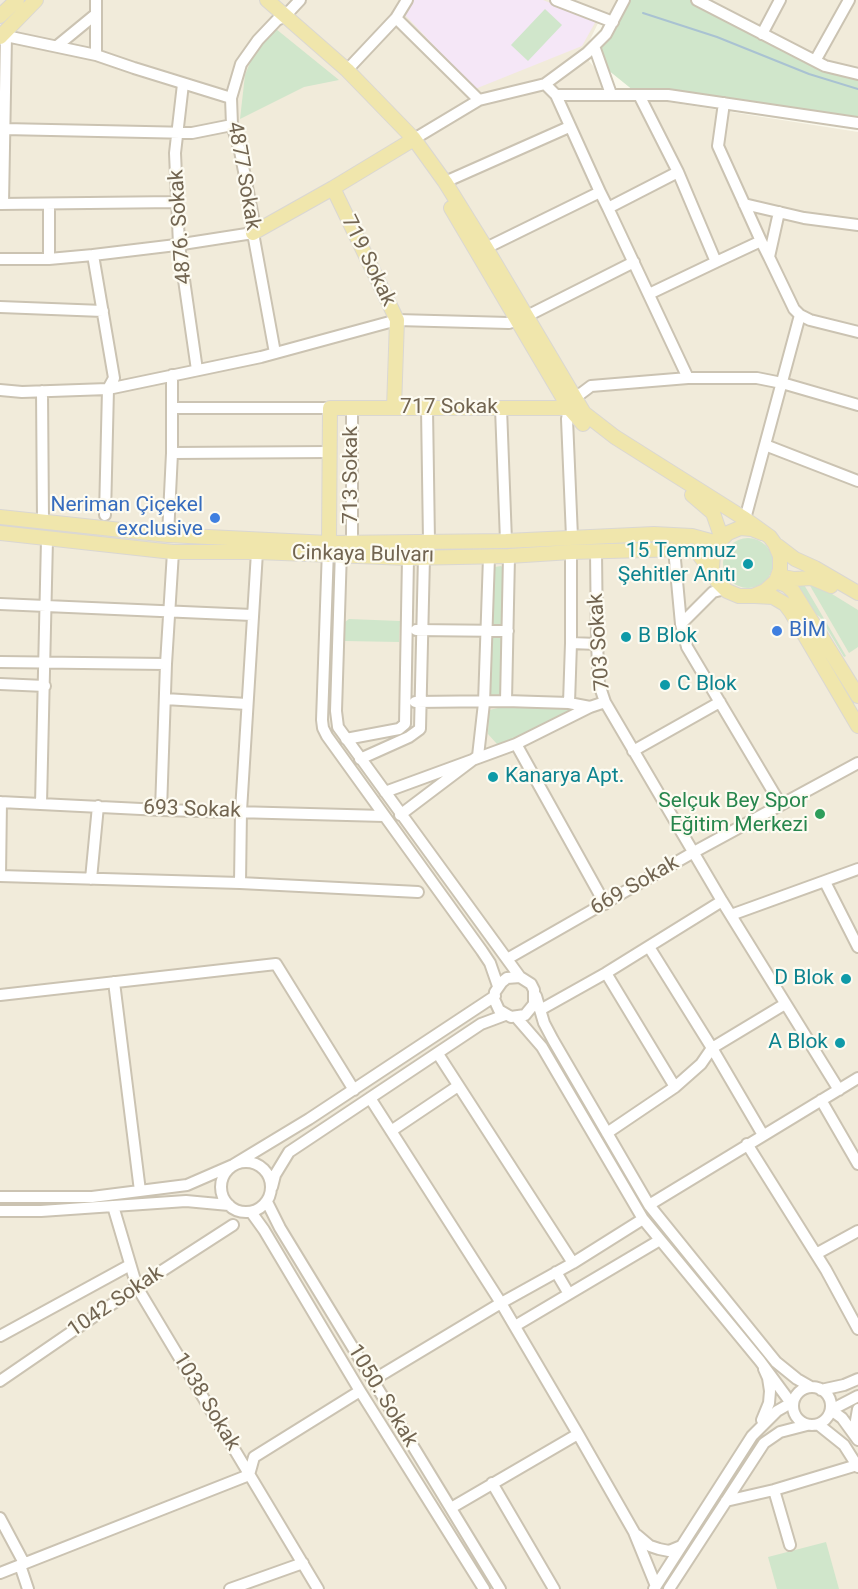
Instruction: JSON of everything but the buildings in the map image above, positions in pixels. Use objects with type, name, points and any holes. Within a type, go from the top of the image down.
[{"type":"main road","points":[[0,16],[17,0]]},
{"type":"main road","points":[[3,36],[36,0]]},
{"type":"main road","points":[[255,0],[347,70],[445,182],[486,248],[523,318],[586,427],[710,508],[715,516],[720,541]]},
{"type":"main road","points":[[267,0],[281,18],[411,141],[523,318]]},
{"type":"main road","points":[[253,233],[411,141]]},
{"type":"main road","name":"719 Sokak","points":[[333,188],[397,320],[394,408]]},
{"type":"main road","points":[[572,403],[598,425],[745,519],[795,560],[815,568],[858,593]]},
{"type":"main road","name":"717 Sokak","points":[[330,408],[501,408],[572,403]]},
{"type":"main road","name":"713 Sokak","points":[[330,408],[330,452],[338,548]]},
{"type":"main road","name":"Cinkaya Bulvarı","points":[[0,517],[168,535],[338,548],[408,558],[674,549],[697,552],[714,575]]},
{"type":"main road","points":[[762,533],[740,528],[728,533],[720,541],[713,555],[714,575],[725,589],[739,596],[773,597],[785,604],[858,726]]},
{"type":"main road","name":"Cinkaya Bulvarı","points":[[0,533],[173,552],[257,552],[429,542],[654,534],[692,536],[720,541]]},
{"type":"main road","points":[[753,596],[765,591],[777,578],[780,556],[776,544]]},
{"type":"main road","points":[[777,578],[821,580],[858,602]]},
{"type":"main road","points":[[777,578],[793,591],[858,696]]},
{"type":"street","points":[[96,0],[96,55]]},
{"type":"street","name":"4877 Sokak","points":[[275,353],[253,233],[254,217],[232,125],[231,98],[241,64],[258,40],[300,0]]},
{"type":"street","points":[[347,70],[396,18],[407,0]]},
{"type":"street","points":[[556,0],[613,22]]},
{"type":"street","points":[[411,141],[479,100],[545,84],[606,34],[624,0]]},
{"type":"street","points":[[697,0],[709,3],[762,34],[825,66],[858,74]]},
{"type":"street","points":[[762,34],[780,0]]},
{"type":"street","points":[[815,61],[849,0]]},
{"type":"street","points":[[57,46],[96,14]]},
{"type":"street","points":[[396,18],[479,100]]},
{"type":"street","points":[[177,201],[1,204],[4,129],[3,36],[96,55],[231,98]]},
{"type":"street","points":[[594,46],[611,94]]},
{"type":"street","name":"4876. Sokak","points":[[183,84],[175,153],[179,245],[197,370]]},
{"type":"street","points":[[545,84],[556,95],[688,378]]},
{"type":"street","points":[[556,95],[668,95],[858,123]]},
{"type":"street","points":[[639,95],[678,172],[716,262]]},
{"type":"street","points":[[724,103],[718,146],[794,309],[810,320],[858,332]]},
{"type":"street","points":[[4,129],[192,133],[232,125]]},
{"type":"street","points":[[445,182],[569,127]]},
{"type":"street","points":[[608,208],[678,172]]},
{"type":"street","points":[[486,248],[600,192]]},
{"type":"street","points":[[49,204],[49,259]]},
{"type":"street","points":[[744,204],[804,218],[858,225]]},
{"type":"street","points":[[769,257],[779,212]]},
{"type":"street","points":[[0,260],[93,255],[179,245],[253,233]]},
{"type":"street","points":[[649,294],[761,241]]},
{"type":"street","points":[[93,255],[114,378],[108,389],[105,515]]},
{"type":"street","points":[[0,390],[108,389],[275,353],[397,320],[509,323],[634,262]]},
{"type":"street","points":[[0,308],[103,311]]},
{"type":"street","points":[[745,519],[800,315]]},
{"type":"street","points":[[168,535],[172,453],[172,375]]},
{"type":"street","points":[[572,537],[567,430],[572,403],[591,386],[688,378],[757,378],[858,405]]},
{"type":"street","points":[[42,391],[43,521]]},
{"type":"street","points":[[172,408],[330,408]]},
{"type":"street","name":"713 Sokak","points":[[338,548],[352,408]]},
{"type":"street","points":[[427,408],[429,542]]},
{"type":"street","points":[[501,408],[506,541]]},
{"type":"street","points":[[765,445],[858,481]]},
{"type":"street","points":[[172,453],[330,452]]},
{"type":"street","points":[[41,804],[47,539]]},
{"type":"street","points":[[338,548],[336,711],[338,727],[520,977],[531,984],[553,1040],[649,1205],[776,1362],[797,1379],[816,1388],[831,1400],[831,1410],[827,1419],[819,1425],[807,1425],[780,1432],[764,1443],[669,1589]]},
{"type":"street","points":[[338,548],[321,720],[323,728],[490,963],[496,991],[496,1005],[542,1047],[643,1219],[760,1361],[791,1403],[797,1419],[807,1425]]},
{"type":"street","points":[[674,549],[681,624],[687,648],[781,805]]},
{"type":"street","name":"703 Sokak","points":[[596,551],[599,684],[605,702],[722,902],[839,1090]]},
{"type":"street","points":[[161,810],[173,552]]},
{"type":"street","points":[[240,883],[241,811],[257,552]]},
{"type":"street","points":[[569,703],[571,552]]},
{"type":"street","points":[[400,815],[478,756],[484,703],[489,556]]},
{"type":"street","points":[[506,701],[509,556]]},
{"type":"street","points":[[360,759],[418,732],[421,702],[424,557]]},
{"type":"street","points":[[346,739],[403,727],[406,702],[408,558]]},
{"type":"street","points":[[681,624],[713,592],[725,589]]},
{"type":"street","points":[[0,604],[252,615]]},
{"type":"street","points":[[407,630],[508,631]]},
{"type":"street","points":[[571,643],[597,644]]},
{"type":"street","points":[[0,662],[166,664]]},
{"type":"street","points":[[0,684],[45,686]]},
{"type":"street","points":[[165,699],[247,705]]},
{"type":"street","points":[[406,702],[506,701],[569,703],[590,707]]},
{"type":"street","points":[[385,792],[478,756],[516,744],[590,707],[605,702]]},
{"type":"street","points":[[633,751],[720,702]]},
{"type":"street","points":[[516,744],[605,904]]},
{"type":"street","name":"669 Sokak","points":[[507,959],[694,852],[858,763]]},
{"type":"street","points":[[1,802],[0,876],[240,883],[418,892]]},
{"type":"street","name":"693 Sokak","points":[[1,802],[161,810],[384,816]]},
{"type":"street","points":[[91,879],[98,806]]},
{"type":"street","points":[[731,915],[858,869]]},
{"type":"street","points":[[825,882],[858,947]]},
{"type":"street","points":[[540,1010],[650,947],[722,902]]},
{"type":"street","points":[[650,947],[763,1135]]},
{"type":"street","points":[[0,995],[276,964],[354,1090]]},
{"type":"street","points":[[606,973],[675,1087]]},
{"type":"street","points":[[0,1197],[92,1197],[188,1185],[233,1165],[354,1090],[496,991],[507,978],[520,977]]},
{"type":"street","points":[[114,982],[140,1191]]},
{"type":"street","points":[[0,1211],[41,1211],[186,1201],[229,1205],[242,1212],[259,1209],[267,1202],[275,1175],[289,1152],[481,1024],[510,1016],[525,1015],[534,1004],[534,990]]},
{"type":"street","points":[[607,1133],[675,1087],[701,1064],[712,1048],[785,1005]]},
{"type":"street","points":[[438,1054],[573,1263]]},
{"type":"street","points":[[649,1205],[858,1078]]},
{"type":"street","points":[[391,1131],[458,1086]]},
{"type":"street","points":[[370,1098],[501,1303],[578,1434],[634,1532],[655,1588]]},
{"type":"street","points":[[821,1100],[858,1164]]},
{"type":"street","points":[[747,1144],[816,1254],[858,1329]]},
{"type":"street","points":[[229,1205],[223,1197],[221,1181],[233,1165],[244,1162],[260,1166],[270,1179],[272,1187]]},
{"type":"street","name":"1050. Sokak","points":[[267,1202],[280,1228],[500,1589]]},
{"type":"street","name":"1038 Sokak","points":[[113,1206],[137,1287],[318,1589]]},
{"type":"street","name":"1050. Sokak","points":[[251,1212],[484,1589]]},
{"type":"street","points":[[373,1380],[501,1303],[573,1263],[643,1219]]},
{"type":"street","name":"1042 Sokak","points":[[0,1381],[233,1224]]},
{"type":"street","points":[[816,1254],[858,1231]]},
{"type":"street","points":[[515,1326],[660,1240]]},
{"type":"street","points":[[0,1336],[130,1265]]},
{"type":"street","points":[[556,1272],[569,1294]]},
{"type":"street","points":[[655,1588],[766,1413],[770,1392],[768,1378],[760,1361]]},
{"type":"street","points":[[758,1428],[777,1411],[791,1403],[799,1391],[844,1385],[858,1379]]},
{"type":"street","points":[[0,1573],[249,1475],[254,1457],[360,1391]]},
{"type":"street","points":[[831,1410],[858,1396]]},
{"type":"street","points":[[858,1409],[855,1426],[858,1440]]},
{"type":"street","points":[[831,1410],[842,1418],[858,1440]]},
{"type":"street","points":[[726,1501],[858,1466],[843,1445],[819,1425]]},
{"type":"street","points":[[451,1508],[578,1434]]},
{"type":"street","points":[[492,1483],[554,1589]]},
{"type":"street","points":[[774,1490],[790,1545]]},
{"type":"street","points":[[0,1518],[22,1564],[28,1589]]},
{"type":"street","points":[[634,1532],[650,1546],[659,1550],[669,1551],[681,1545]]},
{"type":"street","points":[[230,1589],[303,1563]]},
{"type":"shaded area","points":[[0,0],[858,0],[858,70],[601,17],[583,54],[617,94],[858,132],[858,1589],[0,1589]]},
{"type":"shaded area","points":[[413,0],[543,0],[596,21],[582,46],[475,89],[405,15]]},
{"type":"green space","points":[[623,0],[697,0],[825,66],[858,74],[858,123],[639,95],[587,53]]},
{"type":"green space","points":[[545,9],[562,25],[528,61],[511,45]]},
{"type":"green space","points":[[276,29],[339,80],[304,87],[240,119],[245,75],[253,55],[270,32]]},
{"type":"green space","points":[[748,538],[766,545],[773,563],[766,581],[748,588],[730,581],[723,563],[730,545]]},
{"type":"green space","points":[[501,566],[505,569],[505,626],[492,625],[493,569]]},
{"type":"green space","points":[[803,583],[846,656],[844,657],[820,617],[813,612],[796,585]]},
{"type":"green space","points":[[809,584],[819,586],[858,610],[858,647],[849,653]]},
{"type":"green space","points":[[349,619],[400,621],[399,642],[345,641],[345,622]]},
{"type":"green space","points":[[491,635],[505,636],[504,699],[489,699]]},
{"type":"green space","points":[[507,706],[569,709],[569,714],[526,734],[497,744],[488,734],[489,710]]},
{"type":"green space","points":[[826,1542],[839,1589],[777,1589],[768,1557]]},
{"type":"waterway","points":[[643,13],[717,37],[809,74],[858,89]]},
{"type":"place","name":"Neriman Çiçekel exclusive","points":[[215,518]]},
{"type":"place","name":"15 Temmuz Şehitler Anıtı","points":[[748,564]]},
{"type":"place","name":"BİM","points":[[777,631]]},
{"type":"place","name":"B Blok","points":[[626,637]]},
{"type":"place","name":"C Blok","points":[[665,685]]},
{"type":"place","name":"Kanarya Apt.","points":[[493,777]]},
{"type":"place","name":"Selçuk Bey Spor Eğitim Merkezi","points":[[820,814]]},
{"type":"place","name":"D Blok","points":[[846,979]]},
{"type":"place","name":"A Blok","points":[[840,1043]]}]
